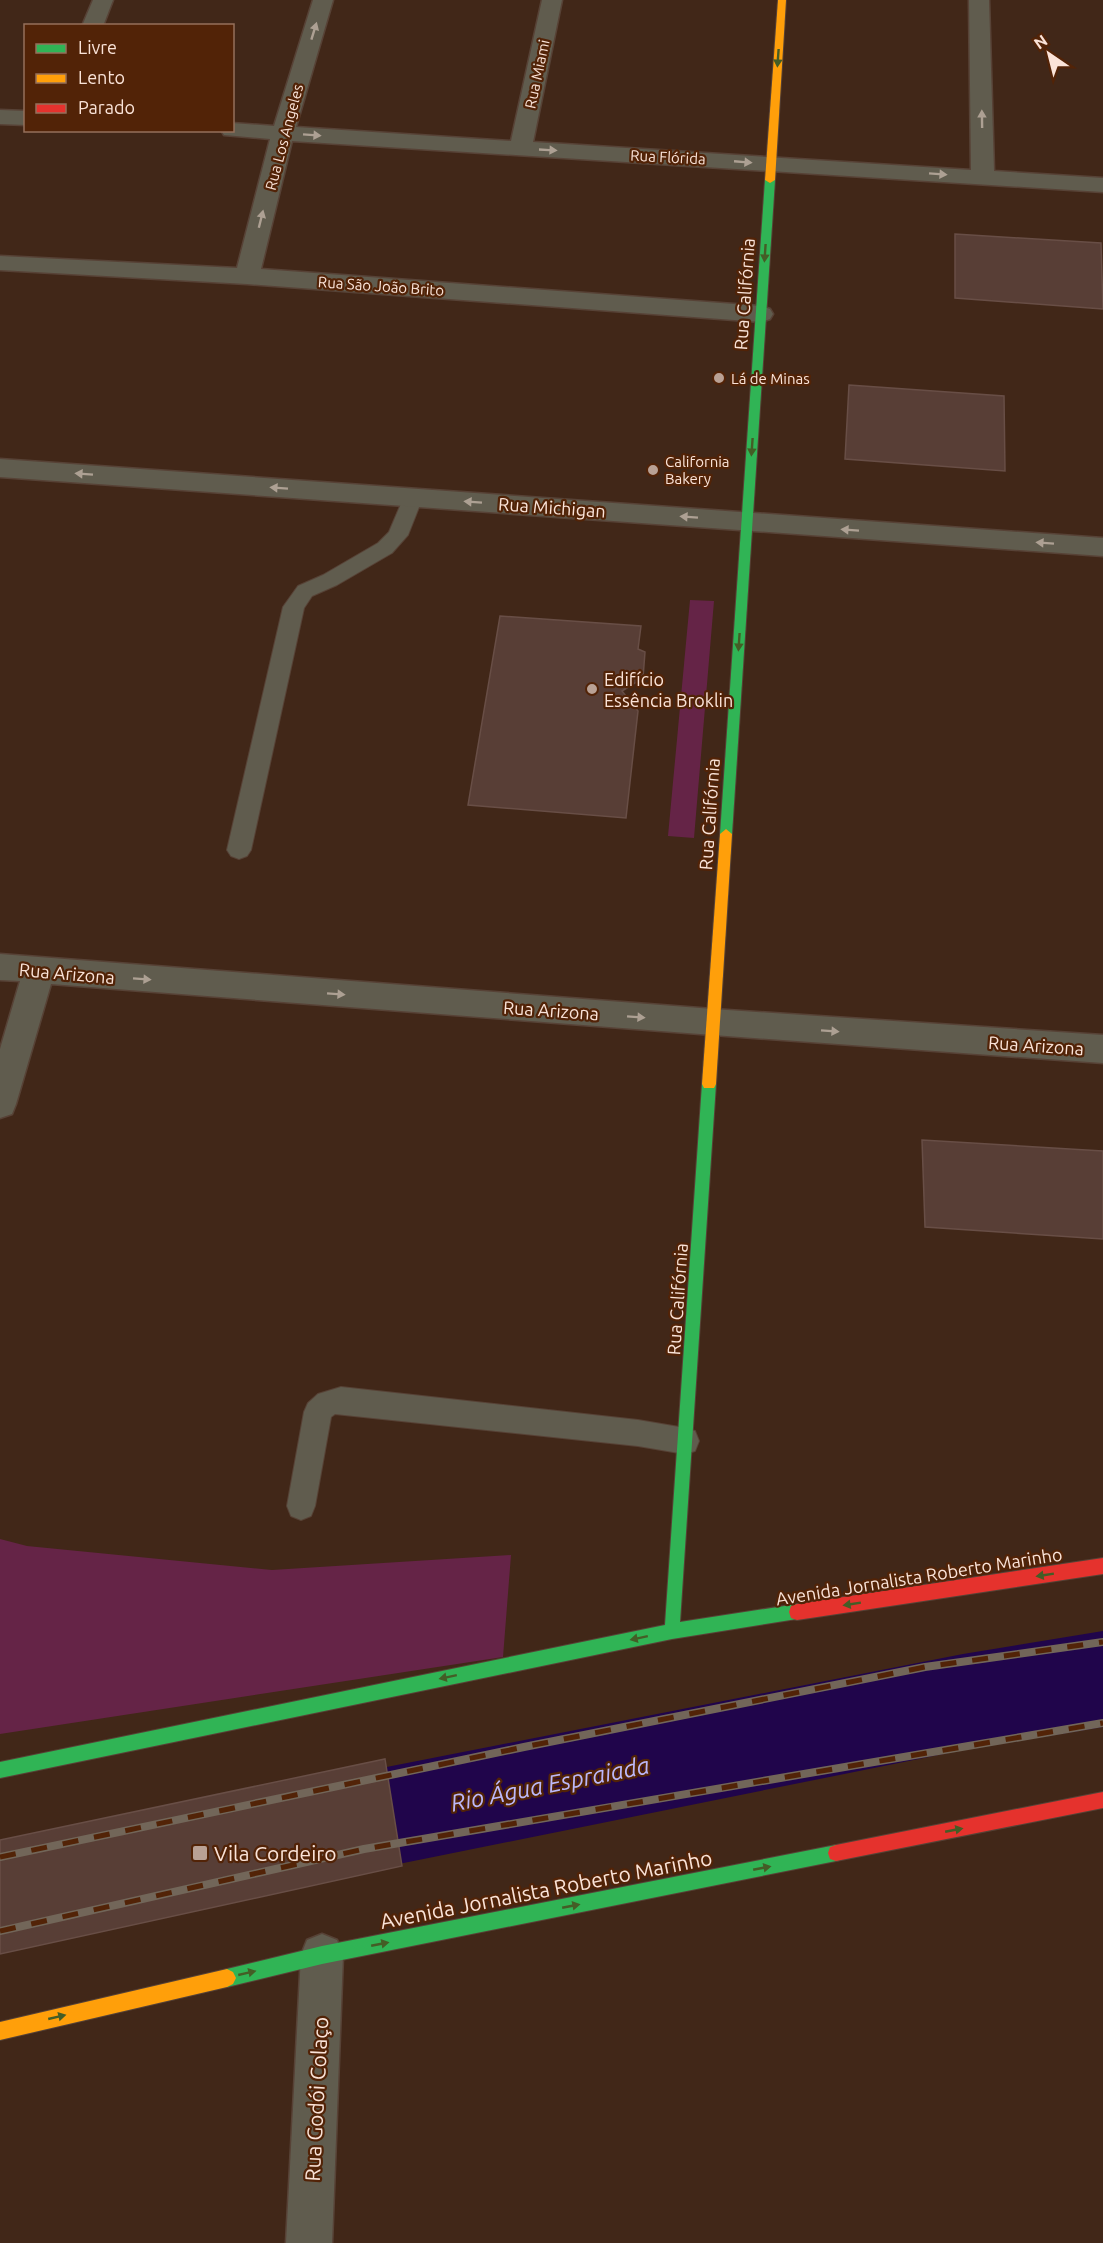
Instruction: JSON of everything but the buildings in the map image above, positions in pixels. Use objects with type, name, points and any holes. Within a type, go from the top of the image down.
[{"type":"street","points":[[93,24],[103,0]]},
{"type":"street","name":"Rua Los Angeles","points":[[247,276],[284,133],[323,0]]},
{"type":"street","name":"Rua Miami","points":[[521,148],[552,0]]},
{"type":"street","name":"Rua Califórnia","points":[[672,1631],[782,0]]},
{"type":"street","points":[[979,0],[983,177]]},
{"type":"street","points":[[0,117],[24,118]]},
{"type":"street","name":"Rua Flórida","points":[[234,130],[1103,184]]},
{"type":"street","name":"Rua São João Brito","points":[[0,263],[247,276],[761,314]]},
{"type":"street","name":"Rua Michigan","points":[[0,468],[1103,547]]},
{"type":"street","name":"Rua Arizona","points":[[0,968],[713,1023],[1103,1049]]},
{"type":"street","points":[[0,1104],[39,971]]},
{"type":"street","name":"Avenida Jornalista Roberto Marinho","points":[[0,1770],[672,1631],[1103,1566]]},
{"type":"street","name":"Avenida Jornalista Roberto Marinho","points":[[0,2031],[322,1955],[1103,1800]]},
{"type":"street","name":"Rua Godói Colaço","points":[[309,2243],[322,1955]]},
{"type":"lane","points":[[239,850],[294,607],[305,591],[385,549],[398,536],[413,497]]},
{"type":"lane","points":[[301,1506],[318,1412],[322,1405],[331,1401],[341,1400],[614,1430],[685,1441]]},
{"type":"shaded area","points":[[690,600],[714,601],[694,838],[668,836]]},
{"type":"shaded area","points":[[0,1539],[27,1546],[272,1570],[511,1555],[503,1657],[0,1734]]},
{"type":"waterway","name":"Rio Água Espraiada","points":[[285,1837],[963,1702],[1103,1679]]},
{"type":"railway","points":[[0,1857],[524,1747],[925,1667],[1103,1642]]},
{"type":"railway","points":[[0,1931],[364,1849],[1103,1723]]},
{"type":"traffic: fast","points":[[726,834],[770,180]]},
{"type":"traffic: fast","points":[[672,1631],[709,1084]]},
{"type":"traffic: fast","points":[[0,1770],[672,1631],[797,1612]]},
{"type":"traffic: fast","points":[[227,1978],[322,1955],[836,1853]]},
{"type":"traffic: slow","points":[[770,180],[782,0]]},
{"type":"traffic: slow","points":[[709,1084],[726,834]]},
{"type":"traffic: slow","points":[[0,2031],[227,1978]]},
{"type":"traffic: jam","points":[[797,1612],[1103,1566]]},
{"type":"traffic: jam","points":[[836,1853],[1103,1800]]},
{"type":"place","name":"Lá de Minas","points":[[719,378]]},
{"type":"place","name":"California Bakery","points":[[653,470]]},
{"type":"place","name":"Edifício Essência Broklin","points":[[592,689]]},
{"type":"place","name":"Vila Cordeiro","points":[[200,1853]]}]
